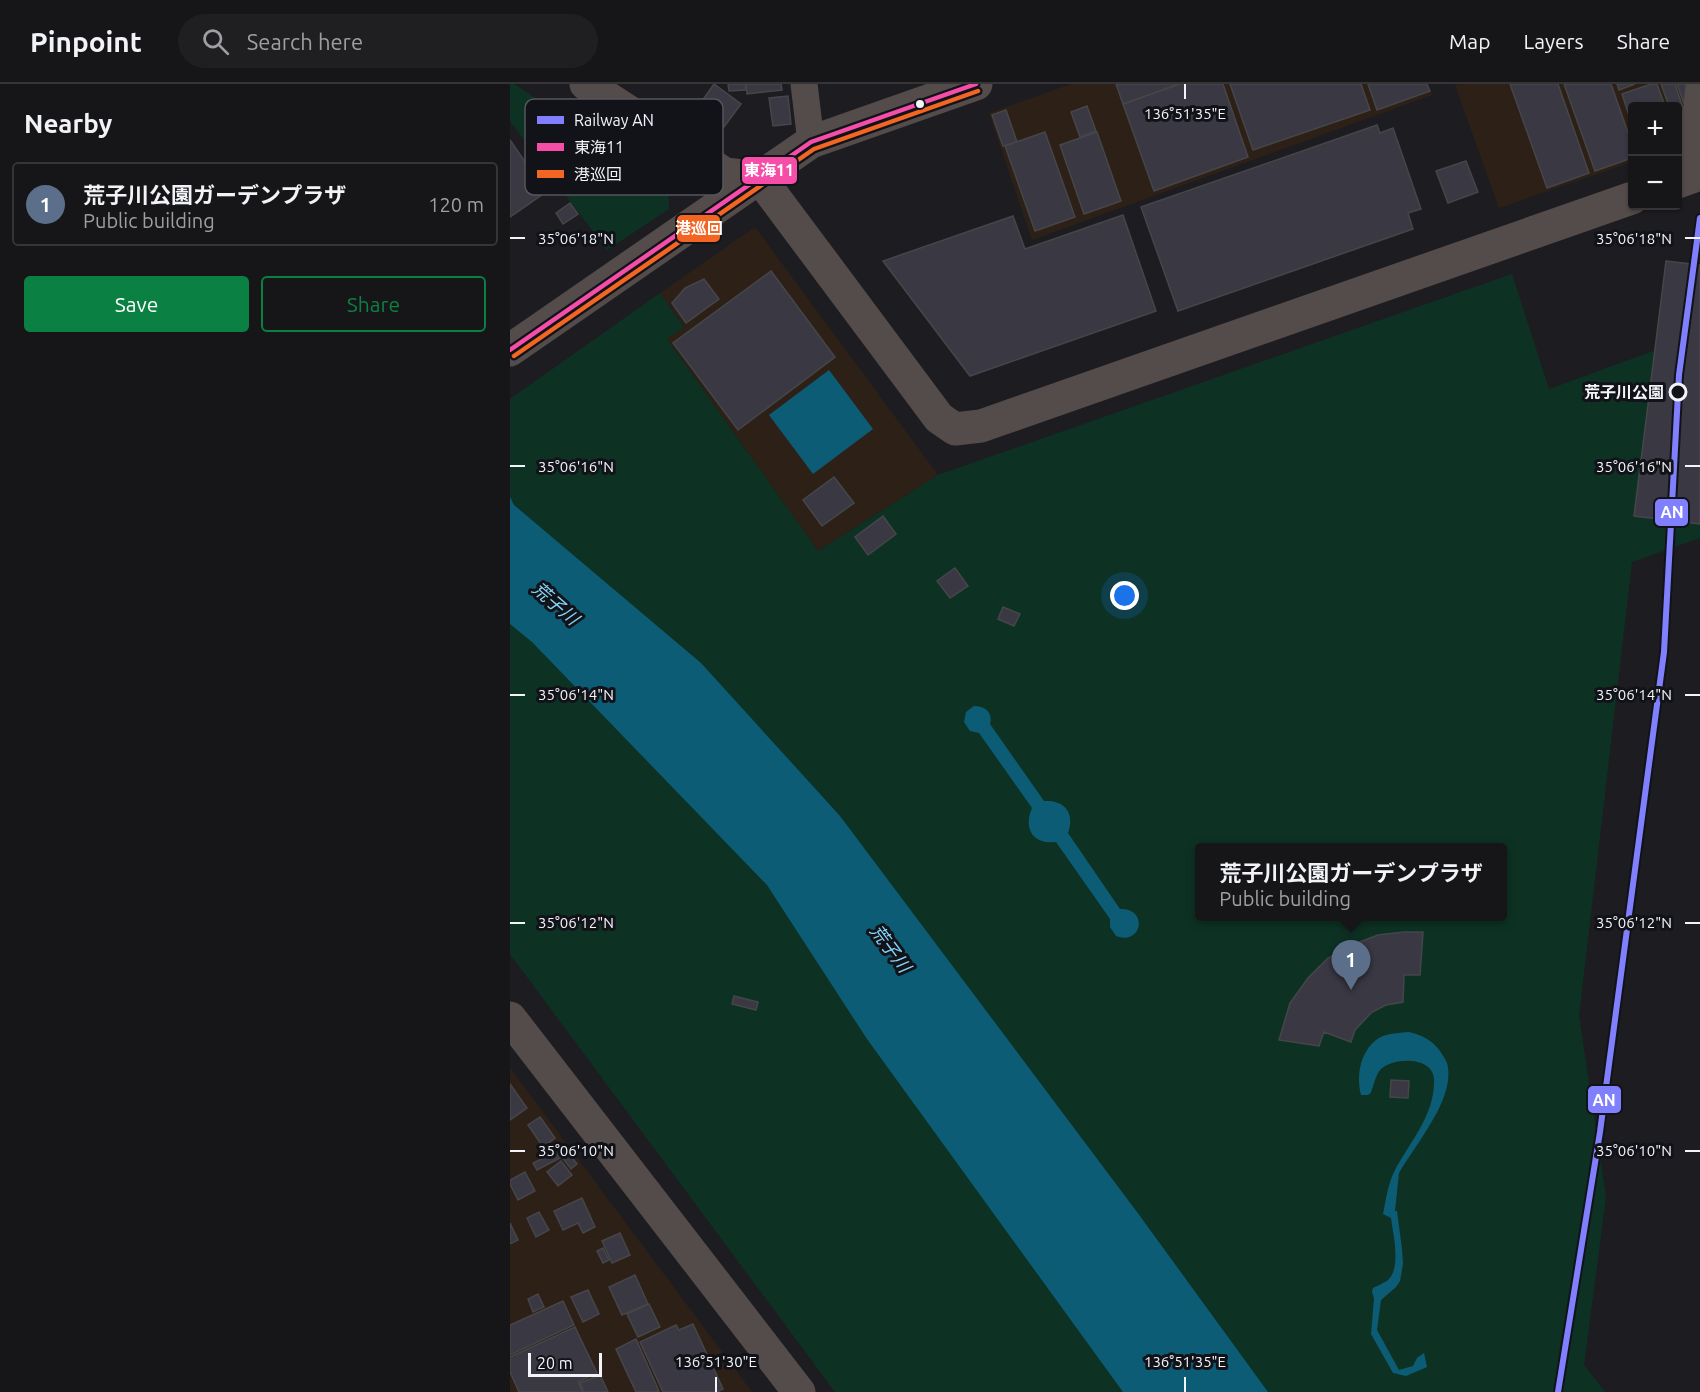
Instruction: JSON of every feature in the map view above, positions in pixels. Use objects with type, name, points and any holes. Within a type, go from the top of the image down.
[{"type":"street","points":[[586,84],[609,99]]},
{"type":"street","points":[[804,84],[811,142]]},
{"type":"street","points":[[510,350],[811,142],[976,84]]},
{"type":"street","points":[[1688,178],[1700,84]]},
{"type":"street","points":[[723,173],[760,178],[939,418],[956,429],[981,426],[1628,199]]},
{"type":"street","points":[[510,1018],[799,1392]]},
{"type":"shaded area","points":[[1071,84],[1428,84],[1432,95],[1032,240],[989,113]]},
{"type":"shaded area","points":[[1688,84],[1682,125],[1682,102],[1628,102],[1628,163],[1499,208],[1455,85]]},
{"type":"shaded area","points":[[755,227],[938,475],[818,551],[667,339],[684,326],[660,293]]},
{"type":"shaded area","points":[[510,1068],[752,1392],[510,1392]]},
{"type":"green space","points":[[510,84],[514,84],[537,99],[525,99],[525,141],[510,121]]},
{"type":"green space","points":[[566,195],[668,195],[669,209],[607,250]]},
{"type":"green space","name":"荒子川公園","points":[[1512,274],[1549,389],[1700,334],[1700,538],[1632,562],[1579,1016],[1606,1197],[1584,1365],[1605,1392],[835,1392],[510,954],[510,399],[660,293],[684,327],[667,339],[818,551],[938,475]]},
{"type":"water","points":[[829,370],[873,429],[813,474],[769,415]]},
{"type":"water","name":"荒子川","points":[[510,497],[514,505],[701,663],[840,816],[1137,1212],[1268,1392],[1123,1392],[867,1039],[767,885],[532,642],[510,624]]},
{"type":"water","points":[[974,706],[988,711],[990,724],[1044,801],[1058,803],[1066,809],[1070,819],[1068,833],[1120,909],[1129,910],[1135,914],[1139,926],[1132,936],[1125,938],[1116,936],[1110,927],[1110,919],[1056,842],[1041,841],[1032,834],[1029,822],[1032,808],[979,733],[970,731],[964,722],[966,712]]},
{"type":"water","points":[[1409,1032],[1426,1038],[1440,1051],[1448,1066],[1448,1081],[1439,1108],[1399,1173],[1395,1211],[1397,1211],[1403,1264],[1400,1281],[1381,1300],[1377,1330],[1399,1370],[1413,1366],[1417,1358],[1424,1353],[1427,1367],[1406,1376],[1393,1373],[1371,1334],[1374,1299],[1372,1291],[1373,1288],[1389,1279],[1393,1273],[1395,1249],[1391,1218],[1383,1214],[1386,1197],[1395,1170],[1421,1127],[1431,1104],[1434,1079],[1432,1071],[1420,1063],[1394,1062],[1379,1071],[1370,1094],[1361,1095],[1359,1073],[1366,1051],[1376,1040],[1387,1035]]},
{"type":"building","points":[[714,84],[741,104],[724,127],[723,99],[703,99]]},
{"type":"building","points":[[728,84],[745,84],[746,90],[729,91]]},
{"type":"building","points":[[746,84],[781,84],[782,90],[747,94]]},
{"type":"building","points":[[1116,84],[1179,84],[1123,104]]},
{"type":"building","points":[[1180,84],[1223,84],[1248,157],[1154,191],[1123,104]]},
{"type":"building","points":[[1230,84],[1361,84],[1370,110],[1253,150]]},
{"type":"building","points":[[1368,84],[1427,84],[1430,91],[1377,110]]},
{"type":"building","points":[[1510,84],[1558,84],[1589,173],[1547,188]]},
{"type":"building","points":[[1564,84],[1611,84],[1628,133],[1628,159],[1595,171]]},
{"type":"building","points":[[1617,84],[1635,84],[1619,90]]},
{"type":"building","points":[[1657,84],[1664,102],[1628,102],[1628,113],[1622,94]]},
{"type":"building","points":[[1661,84],[1675,84],[1681,102],[1668,102]]},
{"type":"building","points":[[1677,84],[1686,84],[1684,104]]},
{"type":"building","points":[[788,96],[791,124],[773,126],[769,98]]},
{"type":"building","points":[[1087,106],[1096,131],[1080,137],[1071,112]]},
{"type":"building","points":[[1006,110],[1017,142],[1003,146],[992,115]]},
{"type":"building","points":[[1377,125],[1380,133],[1393,128],[1421,209],[1408,213],[1413,229],[1178,311],[1141,207]]},
{"type":"building","points":[[1045,132],[1075,217],[1035,231],[1005,146]]},
{"type":"building","points":[[1097,132],[1121,201],[1084,214],[1060,145]]},
{"type":"building","points":[[510,140],[525,162],[525,195],[542,195],[510,217]]},
{"type":"building","points":[[1466,161],[1478,192],[1448,203],[1436,171]]},
{"type":"building","points":[[570,203],[578,214],[563,224],[556,213]]},
{"type":"building","points":[[1123,215],[1156,311],[970,376],[883,261],[1013,216],[1025,249]]},
{"type":"building","points":[[1666,261],[1700,265],[1700,524],[1634,516]]},
{"type":"building","points":[[771,271],[835,357],[738,430],[673,343]]},
{"type":"building","points":[[704,279],[719,299],[686,323],[672,303],[685,288]]},
{"type":"building","points":[[834,477],[854,503],[822,526],[803,500]]},
{"type":"building","points":[[883,516],[896,534],[868,555],[855,537]]},
{"type":"building","points":[[955,568],[968,586],[950,598],[937,581]]},
{"type":"building","points":[[1003,607],[1020,614],[1014,626],[998,619]]},
{"type":"building","points":[[1423,932],[1420,975],[1404,975],[1403,1002],[1386,1005],[1372,1012],[1355,1030],[1351,1042],[1324,1032],[1319,1046],[1279,1040],[1290,1003],[1308,978],[1328,958],[1378,935]]},
{"type":"building","points":[[734,996],[758,1002],[756,1010],[732,1004]]},
{"type":"building","points":[[1391,1080],[1409,1081],[1408,1098],[1390,1097]]},
{"type":"building","points":[[510,1084],[527,1108],[510,1120]]},
{"type":"building","points":[[540,1117],[555,1138],[543,1147],[528,1125]]},
{"type":"building","points":[[567,1151],[577,1164],[571,1169],[561,1156]]},
{"type":"building","points":[[556,1152],[560,1158],[537,1170],[533,1163]]},
{"type":"building","points":[[561,1161],[572,1175],[558,1186],[547,1172]]},
{"type":"building","points":[[525,1172],[535,1191],[518,1200],[510,1180]]},
{"type":"building","points":[[582,1198],[595,1227],[583,1233],[578,1223],[563,1230],[554,1211]]},
{"type":"building","points":[[539,1212],[549,1230],[536,1237],[527,1218]]},
{"type":"building","points":[[510,1223],[518,1240],[510,1244]]},
{"type":"building","points":[[620,1233],[630,1255],[612,1263],[602,1241]]},
{"type":"building","points":[[603,1248],[609,1260],[603,1263],[597,1251]]},
{"type":"building","points":[[635,1275],[648,1304],[622,1315],[609,1287]]},
{"type":"building","points":[[588,1290],[599,1314],[583,1322],[571,1297]]},
{"type":"building","points":[[538,1294],[544,1307],[533,1312],[528,1299]]},
{"type":"building","points":[[563,1301],[574,1325],[510,1355],[510,1325]]},
{"type":"building","points":[[649,1304],[660,1327],[638,1337],[627,1314]]},
{"type":"building","points":[[693,1324],[723,1389],[717,1392],[663,1392],[640,1342],[676,1325],[679,1330]]},
{"type":"building","points":[[575,1327],[597,1373],[578,1382],[583,1392],[519,1392],[510,1372],[510,1357]]},
{"type":"building","points":[[636,1339],[659,1391],[636,1392],[616,1349]]},
{"type":"building","points":[[600,1375],[608,1392],[584,1392],[580,1383]]},
{"type":"rail line","name":"AN","points":[[1558,1392],[1600,1132],[1664,652],[1679,375],[1700,218]]},
{"type":"transit line","name":"東海11","points":[[510,350],[811,142],[976,84]]},
{"type":"transit line","name":"港巡回","points":[[514,356],[814,149],[978,91]]},
{"type":"place","name":"荒子川公園","points":[[1678,392]]},
{"type":"place","name":"荒子川公園ガーデンプラザ","points":[[1351,990]]}]
